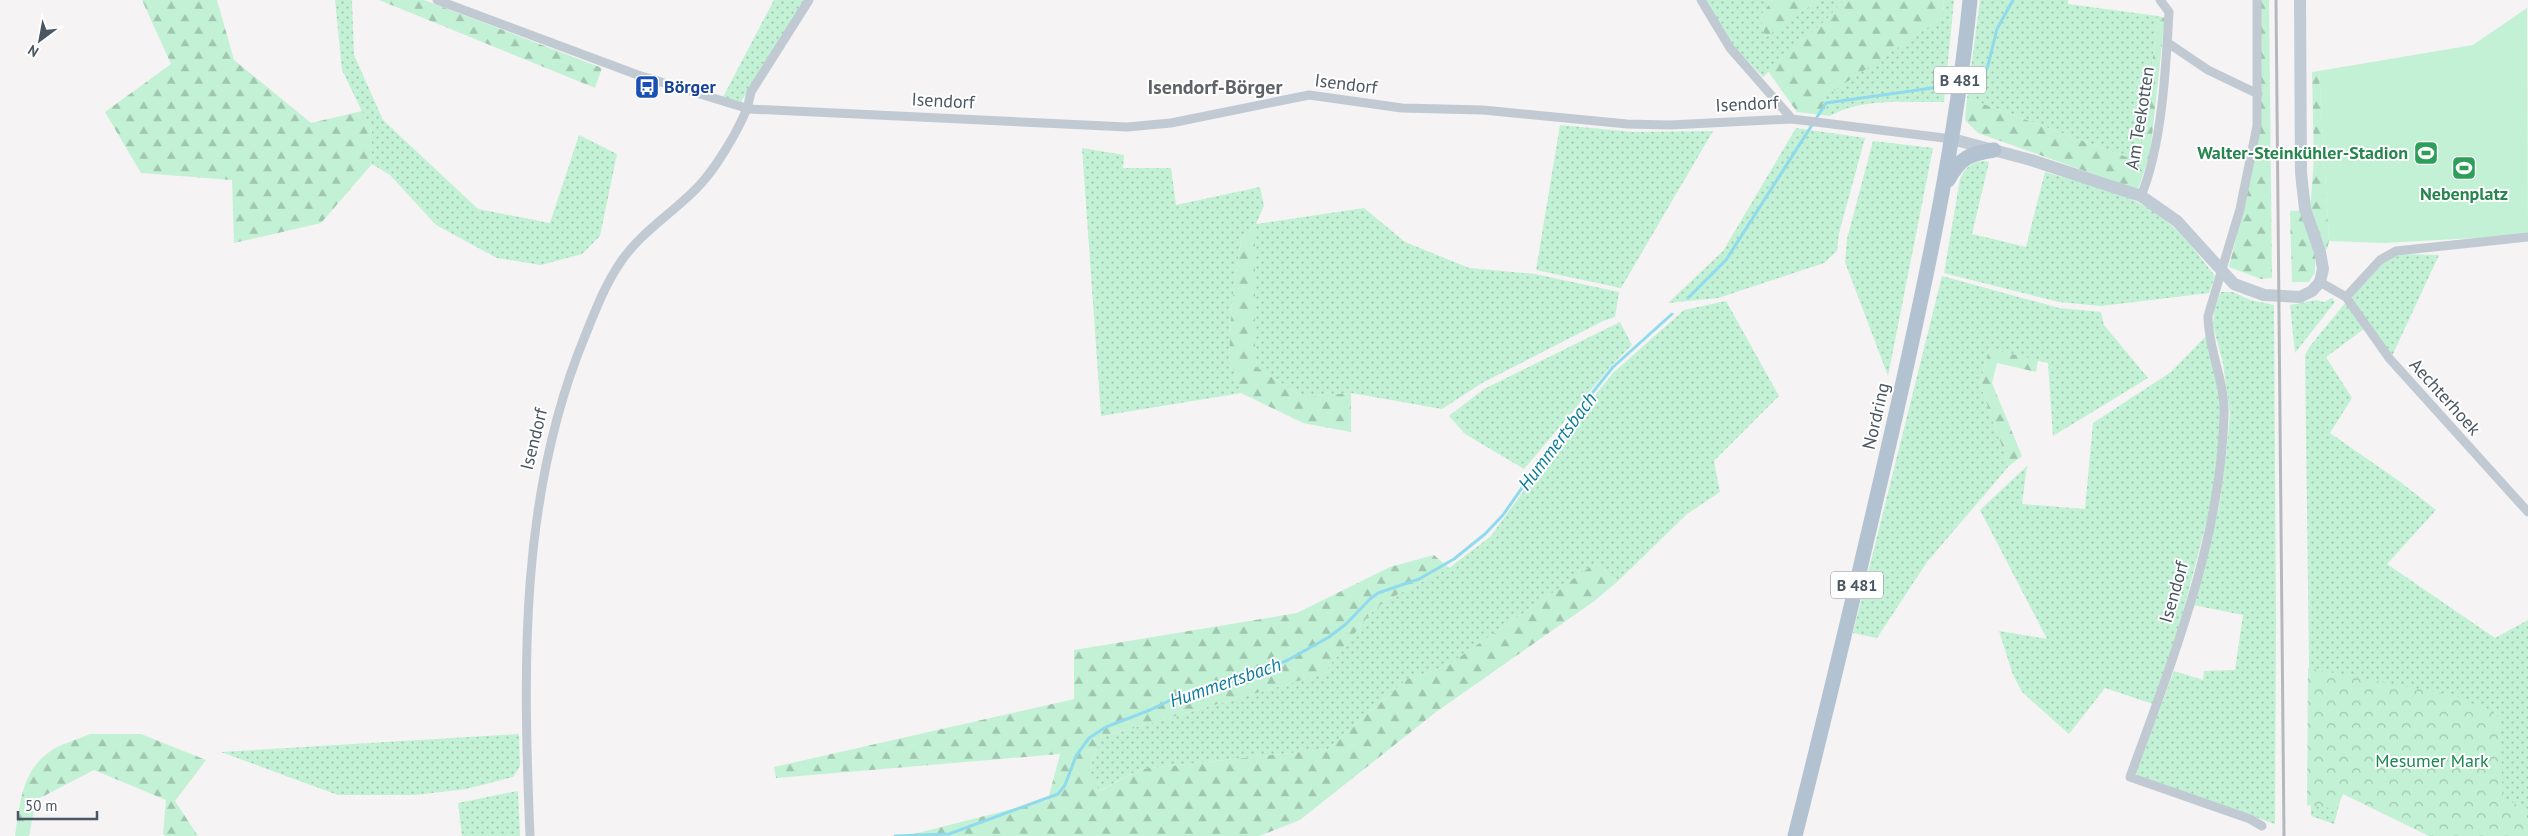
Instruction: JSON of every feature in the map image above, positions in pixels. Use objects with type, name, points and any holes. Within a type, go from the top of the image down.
[{"type":"main road","name":"Nordring","points":[[1795,836],[1845,636],[1944,188],[1970,0]]},
{"type":"main road","points":[[1944,188],[1964,158],[1975,153],[1994,150]]},
{"type":"street","name":"Isendorf","points":[[437,0],[638,75],[749,109],[1127,127],[1171,123],[1310,95],[1402,108],[1483,110],[1627,124],[1670,125],[1792,119],[1952,139],[2106,183],[2140,196],[2177,221],[2239,287],[2264,295],[2300,297],[2312,291],[2320,282]]},
{"type":"street","name":"Isendorf","points":[[530,836],[526,646],[537,502],[554,426],[572,366],[599,302],[620,262],[650,230],[696,189],[712,171],[749,109],[752,92],[809,0]]},
{"type":"street","name":"Isendorf","points":[[1701,0],[1730,48],[1792,119]]},
{"type":"street","name":"Am Teekotten","points":[[2140,196],[2154,155],[2168,43],[2170,12],[2160,0]]},
{"type":"street","points":[[2223,272],[2240,209],[2257,126],[2257,0]]},
{"type":"street","points":[[2300,0],[2302,173],[2305,209],[2320,252],[2323,269],[2320,282]]},
{"type":"street","points":[[2168,43],[2208,70],[2258,94]]},
{"type":"street","points":[[2346,297],[2380,260],[2396,251],[2528,237]]},
{"type":"street","name":"Isendorf","points":[[2223,272],[2208,316],[2208,328],[2220,374],[2224,415],[2215,506],[2178,643],[2130,776],[2250,819],[2262,826]]},
{"type":"street","name":"Aechterhoek","points":[[2320,282],[2346,297],[2389,358],[2528,512]]},
{"type":"green space","points":[[142,0],[217,0],[234,60],[311,123],[362,111],[372,132],[372,164],[321,223],[234,243],[232,180],[141,173],[105,112],[171,64]]},
{"type":"green space","points":[[335,0],[352,0],[354,55],[383,120],[478,209],[550,223],[579,135],[617,154],[600,236],[582,254],[541,265],[497,258],[436,225],[390,175],[372,164],[372,132],[342,70]]},
{"type":"green space","points":[[379,0],[424,0],[602,68],[595,88]]},
{"type":"green space","points":[[774,0],[805,0],[741,102],[723,97]]},
{"type":"green space","points":[[1703,0],[1773,0],[1761,15],[1765,37],[1818,0],[1844,0],[1828,18],[1763,77],[1734,47]]},
{"type":"green space","points":[[1773,0],[1818,0],[1765,38],[1761,15]]},
{"type":"green space","points":[[1844,0],[1944,0],[1943,17],[1820,100],[1830,116],[1797,112],[1768,71],[1828,18]]},
{"type":"green space","points":[[1944,0],[1954,0],[1944,102],[1871,103],[1843,110],[1830,116],[1819,100],[1943,17]]},
{"type":"green space","points":[[1980,0],[2068,0],[2068,4],[2158,16],[2140,162],[1967,98]]},
{"type":"green space","points":[[2260,0],[2269,0],[2272,278],[2261,279],[2229,267],[2244,206],[2259,125]]},
{"type":"green space","name":"Walter-Steinkühler-Stadion","points":[[2527,8],[2528,235],[2384,243],[2329,241],[2319,71],[2473,45]]},
{"type":"green space","points":[[2158,16],[2165,18],[2150,154],[2138,190],[1978,133],[1965,120],[1967,98],[2140,162]]},
{"type":"green space","points":[[2319,71],[2329,241],[2327,249],[2315,252],[2315,272],[2309,282],[2292,282],[2290,211],[2310,210],[2314,159],[2312,72]]},
{"type":"green space","points":[[1560,125],[1633,132],[1713,131],[1621,288],[1536,270]]},
{"type":"green space","points":[[1796,128],[1865,138],[1839,233],[1837,251],[1824,263],[1718,298],[1668,303],[1723,251]]},
{"type":"green space","points":[[1873,141],[1933,148],[1888,376],[1845,262],[1847,239]]},
{"type":"green space","points":[[1082,148],[1124,155],[1123,168],[1171,168],[1176,205],[1260,187],[1264,206],[1256,224],[1364,208],[1405,242],[1469,268],[1535,274],[1619,292],[1615,317],[1603,321],[1482,383],[1442,409],[1351,393],[1303,397],[1255,366],[1255,225],[1241,240],[1232,300],[1229,356],[1241,393],[1101,416]]},
{"type":"green space","points":[[1984,161],[1989,162],[1972,234],[2026,247],[2045,172],[2121,195],[2150,209],[2163,218],[2184,238],[2215,276],[2209,293],[2101,306],[2059,302],[1944,273],[1960,179],[1969,166]]},
{"type":"green space","points":[[1255,225],[1255,366],[1303,397],[1351,393],[1351,432],[1303,423],[1241,393],[1229,356],[1232,300],[1241,240]]},
{"type":"green space","points":[[2398,254],[2439,255],[2392,356],[2351,297],[2382,264]]},
{"type":"green space","points":[[1942,276],[2059,308],[2101,312],[2104,325],[2148,378],[2053,436],[2048,363],[1989,349],[1980,384],[2009,466],[1927,562],[1877,638],[1853,633]]},
{"type":"green space","points":[[2221,292],[2233,292],[2250,300],[2274,305],[2275,824],[2135,774],[2174,671],[2203,680],[2204,671],[2235,670],[2243,615],[2193,605],[2219,508],[2230,414],[2223,363],[2213,326],[2214,310]]},
{"type":"green space","points":[[2332,298],[2335,302],[2295,353],[2290,305],[2316,300],[2324,302]]},
{"type":"green space","points":[[1726,301],[1779,396],[1714,461],[1720,492],[1687,514],[1617,582],[1596,563],[1445,667],[1407,679],[1328,749],[1141,769],[1099,791],[1088,772],[1102,737],[1323,674],[1369,615],[1385,601],[1449,568],[1490,537],[1582,411],[1613,373],[1684,310]]},
{"type":"green space","points":[[2346,302],[2364,329],[2326,357],[2352,398],[2330,433],[2399,481],[2436,510],[2387,564],[2495,638],[2528,620],[2528,836],[2343,790],[2334,824],[2311,816],[2305,355],[2310,346]]},
{"type":"green space","points":[[1620,322],[1632,345],[1612,365],[1524,469],[1465,434],[1449,416],[1484,389]]},
{"type":"green space","points":[[2206,336],[2216,373],[2222,415],[2211,504],[2176,640],[2153,704],[2105,688],[2069,734],[2022,692],[2013,675],[1999,631],[2047,639],[1980,510],[2027,466],[2022,504],[2085,509],[2093,423],[2171,372]]},
{"type":"green space","points":[[1989,349],[2038,360],[2036,372],[1997,363],[1992,383],[2022,456],[2009,466],[1980,384]]},
{"type":"green space","points":[[1434,555],[1449,568],[1385,601],[1369,615],[1323,674],[1102,737],[1088,772],[1100,791],[1141,769],[1328,749],[1407,679],[1445,667],[1596,563],[1617,582],[1593,602],[1436,712],[1300,820],[1259,836],[906,836],[1048,800],[1060,754],[776,778],[774,767],[1074,699],[1074,650],[1297,613],[1390,567]]},
{"type":"green space","name":"Mesumer Mark","points":[[2308,668],[2456,696],[2500,717],[2503,797],[2528,811],[2528,836],[2429,836],[2343,794],[2337,809],[2307,805]]},
{"type":"green space","points":[[90,734],[141,734],[206,760],[175,801],[198,836],[165,836],[163,834],[166,800],[94,770],[36,800],[29,836],[15,836],[23,790],[32,770],[52,750]]},
{"type":"green space","points":[[519,734],[520,766],[513,777],[466,789],[415,795],[338,795],[221,752]]},
{"type":"green space","points":[[518,791],[520,836],[462,836],[458,803]]},
{"type":"waterway","name":"Hummertsbach","points":[[1978,75],[1987,69],[1997,29],[2013,0]]},
{"type":"waterway","name":"Hummertsbach","points":[[1688,298],[1726,260],[1826,103],[1939,87]]},
{"type":"waterway","name":"Hummertsbach","points":[[895,836],[949,834],[1058,794],[1065,785],[1076,756],[1089,738],[1106,727],[1150,710],[1181,695],[1249,677],[1288,660],[1329,637],[1346,624],[1378,593],[1419,579],[1454,559],[1485,534],[1503,515],[1561,432],[1613,367],[1672,314]]},
{"type":"railway","points":[[2276,0],[2284,836]]},
{"type":"place","name":"Börger","points":[[647,87]]},
{"type":"place","name":"Walter-Steinkühler-Stadion","points":[[2426,153]]},
{"type":"place","name":"Nebenplatz","points":[[2464,168]]},
{"type":"district","name":"Isendorf-Börger","points":[[1215,87]]}]
